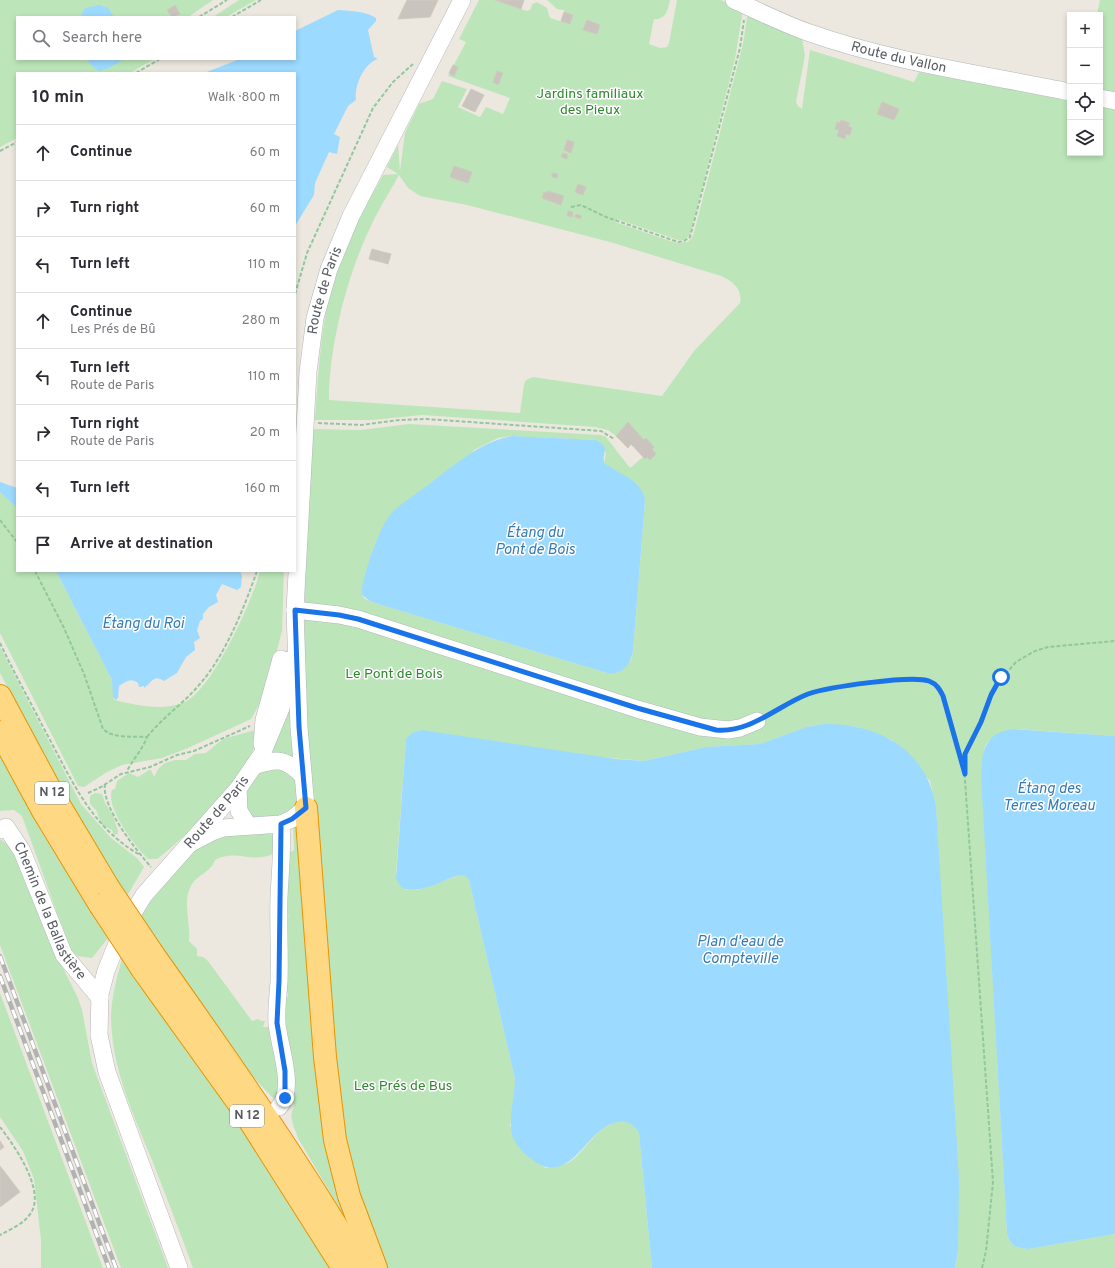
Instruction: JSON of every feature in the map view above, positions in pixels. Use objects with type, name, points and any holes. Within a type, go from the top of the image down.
[{"type":"highway","name":"N 12","points":[[0,696],[52,793],[104,896]]},
{"type":"highway","name":"N 12","points":[[0,732],[43,811],[104,896],[148,962],[343,1268]]},
{"type":"highway","points":[[306,808],[325,1057],[335,1140],[349,1196],[376,1268]]},
{"type":"highway","name":"N 12","points":[[148,962],[256,1101],[306,1176],[362,1268]]},
{"type":"street","name":"Route de Paris","points":[[189,844],[238,789],[258,760],[281,708],[295,610],[311,340],[329,269],[360,199],[462,0]]},
{"type":"street","name":"Route du Vallon","points":[[741,3],[806,31],[889,55],[1067,91]]},
{"type":"street","points":[[1103,99],[1115,101]]},
{"type":"street","name":"Route de Paris","points":[[189,844],[218,830],[248,825],[281,824],[292,819],[306,808],[299,727],[295,610]]},
{"type":"street","points":[[295,610],[327,613],[358,619],[637,708],[708,729],[734,729],[757,721]]},
{"type":"street","points":[[292,638],[280,661],[264,720],[258,760],[266,762],[280,761],[293,766],[303,776]]},
{"type":"street","points":[[238,789],[239,811],[248,825]]},
{"type":"street","points":[[279,1107],[285,1098],[286,1088],[283,1055],[277,1023],[281,824]]},
{"type":"street","name":"Chemin de la Ballastière","points":[[3,828],[22,851],[64,955],[100,998]]},
{"type":"street","points":[[179,1268],[108,1076],[99,1035],[100,998],[106,971],[128,921],[154,882],[189,844]]},
{"type":"path","points":[[201,16],[227,0]]},
{"type":"path","points":[[234,16],[261,0]]},
{"type":"path","points":[[570,207],[581,205],[606,217],[678,242],[684,241],[690,237],[738,56],[744,16],[741,3]]},
{"type":"path","points":[[138,72],[158,60]]},
{"type":"path","points":[[296,291],[307,253],[373,108],[393,82],[417,60]]},
{"type":"path","points":[[0,151],[16,143]]},
{"type":"path","points":[[305,423],[361,425],[410,420],[471,422],[601,431],[614,439]]},
{"type":"path","points":[[0,520],[16,541]]},
{"type":"path","points":[[36,572],[64,628],[84,674],[103,729],[107,733],[113,735],[147,736]]},
{"type":"path","points":[[127,772],[131,762],[144,746],[147,736],[160,721],[200,684],[209,672],[220,654],[242,609],[256,572]]},
{"type":"path","points":[[982,1268],[986,1251],[993,1182],[965,774],[965,754],[981,722],[991,695],[1001,677],[1016,662],[1035,651],[1048,646],[1115,641]]},
{"type":"path","points":[[0,643],[74,787],[93,815],[112,836],[140,855],[116,820],[107,799],[105,784]]},
{"type":"path","points":[[757,721],[807,694],[820,690],[847,685],[910,680],[931,682],[938,686],[943,696],[965,774]]},
{"type":"path","points":[[88,793],[105,784],[115,776],[150,767],[194,751],[264,720]]},
{"type":"path","points":[[0,1127],[24,1161],[34,1190],[34,1201],[33,1210],[28,1217],[0,1235]]},
{"type":"green space","points":[[0,0],[213,0],[189,16],[16,16],[16,60],[152,60],[132,72],[16,72],[16,139],[0,147]]},
{"type":"green space","points":[[239,0],[256,0],[228,16],[215,16]]},
{"type":"green space","points":[[479,0],[495,0],[527,11],[531,9],[532,4],[537,2],[547,8],[550,18],[570,24],[573,15],[564,12],[564,10],[557,9],[547,0],[670,0],[666,14],[661,18],[654,19],[649,44],[660,48],[667,47],[669,43],[677,0],[721,0],[743,10],[735,59],[690,235],[684,240],[678,240],[617,219],[615,222],[676,243],[688,242],[693,236],[743,44],[747,17],[750,16],[802,38],[805,56],[796,102],[802,109],[810,50],[914,82],[919,72],[1067,100],[1067,156],[1103,156],[1103,107],[1115,109],[1115,736],[1015,729],[989,740],[985,746],[981,766],[1008,1238],[1014,1246],[1028,1249],[1115,1234],[1115,1268],[955,1268],[958,1252],[936,806],[930,781],[892,740],[858,727],[823,724],[806,727],[760,744],[706,747],[644,761],[406,739],[396,873],[406,890],[418,890],[460,875],[464,875],[469,880],[515,1079],[515,1096],[510,1126],[531,1159],[546,1168],[568,1163],[575,1158],[601,1131],[616,1122],[630,1123],[635,1127],[639,1133],[652,1268],[384,1268],[343,1147],[304,725],[305,563],[313,429],[360,430],[409,424],[601,435],[606,437],[630,468],[643,457],[645,459],[647,457],[650,459],[656,454],[652,449],[654,447],[646,439],[644,440],[628,422],[616,436],[608,430],[595,427],[422,415],[372,420],[315,420],[325,321],[328,302],[339,263],[365,208],[383,175],[398,174],[387,167],[398,145],[400,171],[405,133],[419,104],[433,99],[442,81],[467,89],[458,107],[480,117],[486,107],[503,114],[510,98],[448,76],[466,42],[459,39]],"holes":[[[399,175],[408,188],[420,196],[467,205],[610,242],[721,276],[736,286],[740,294],[740,303],[694,351],[662,396],[533,377],[526,380],[524,384],[520,413],[329,400],[332,357],[336,334],[354,266],[377,213]],[[512,436],[596,440],[606,453],[604,463],[645,501],[633,651],[631,660],[607,673],[378,604],[365,599],[362,595],[474,450],[498,438]]]},
{"type":"green space","points":[[1100,0],[1115,0],[1115,93],[1103,90],[1103,12],[1098,12]]},
{"type":"green space","points":[[0,492],[16,507],[16,572],[57,572],[112,680],[114,700],[131,704],[166,707],[183,703],[194,696],[206,682],[229,644],[249,602],[260,572],[284,572],[282,631],[260,703],[251,719],[188,748],[162,758],[122,765],[107,772],[84,787],[78,786],[0,633]]},
{"type":"green space","points":[[0,647],[81,804],[111,838],[138,859],[144,867],[127,896],[98,851],[54,775],[0,673]]},
{"type":"green space","points":[[290,684],[298,763],[271,755],[271,742]]},
{"type":"green space","points":[[255,730],[255,741],[251,756],[242,772],[229,789],[214,806],[169,850],[157,859],[148,859],[129,837],[113,807],[111,798],[112,790],[115,789],[117,781],[129,773],[138,777],[149,770],[151,770],[154,777],[158,769],[165,763],[175,760],[186,760],[195,754],[206,753],[223,739]]},
{"type":"green space","points":[[0,756],[44,836],[108,938],[92,958],[77,956],[70,949],[22,816],[14,810],[0,811]]},
{"type":"green space","points":[[269,766],[293,773],[301,797],[291,815],[257,821],[243,806],[249,781]]},
{"type":"green space","points":[[95,793],[102,794],[105,803],[113,816],[118,834],[114,835],[112,830],[102,825],[96,810],[90,804],[90,796]]},
{"type":"green space","points":[[297,823],[348,1223],[298,1138],[291,1115],[294,1106],[289,1094],[280,1019],[288,995],[286,988],[288,946],[284,940],[285,919],[289,917],[284,910],[289,853],[294,850],[293,827]]},
{"type":"green space","points":[[264,833],[274,835],[275,853],[259,857],[230,856],[215,860],[210,868],[191,886],[188,892],[187,906],[189,941],[197,949],[197,956],[203,957],[208,961],[252,1021],[258,1019],[265,1021],[263,1027],[269,1027],[282,1063],[277,1097],[273,1098],[252,1076],[219,1031],[141,916],[175,871],[185,860],[205,843],[215,838],[225,836]]},
{"type":"green space","points":[[0,839],[13,849],[54,950],[78,998],[82,1010],[92,1063],[168,1268],[121,1268],[0,945]]},
{"type":"green space","points":[[122,959],[256,1149],[330,1268],[193,1268],[119,1073],[112,1037],[111,1011]]},
{"type":"green space","points":[[0,993],[103,1268],[41,1268],[41,1240],[34,1179],[23,1151],[0,1117]]},
{"type":"water","points":[[99,5],[108,8],[113,16],[81,16],[85,8]]},
{"type":"water","points":[[338,10],[353,11],[372,16],[376,18],[376,21],[368,30],[374,57],[378,59],[368,65],[358,82],[356,100],[348,106],[334,134],[340,137],[337,154],[329,152],[315,183],[314,195],[296,224],[296,72],[207,72],[237,60],[296,60],[296,31]]},
{"type":"water","points":[[87,60],[122,60],[109,68],[100,71],[94,68]]},
{"type":"water","name":"Étang du Pont de Bois","points":[[512,436],[596,440],[605,448],[604,463],[635,482],[640,487],[645,501],[633,651],[628,665],[621,671],[607,673],[378,604],[370,601],[362,595],[362,588],[367,567],[381,530],[390,515],[402,504],[465,457],[488,444]]},
{"type":"water","points":[[0,482],[16,488],[16,507],[0,492]]},
{"type":"water","name":"Étang du Roi","points":[[57,572],[240,572],[242,576],[241,587],[237,590],[222,584],[216,595],[218,602],[209,607],[203,614],[203,619],[200,621],[197,630],[200,638],[194,642],[195,650],[186,657],[177,673],[164,681],[158,678],[155,679],[144,688],[144,686],[139,687],[138,683],[130,680],[119,686],[118,698],[116,700],[113,697],[112,680]]},
{"type":"water","name":"Plan d'eau de Compteville","points":[[823,724],[862,728],[880,734],[896,743],[910,755],[922,769],[931,786],[936,806],[959,1179],[958,1252],[955,1268],[652,1268],[639,1133],[635,1127],[625,1122],[612,1124],[600,1131],[569,1161],[558,1167],[545,1167],[530,1158],[515,1141],[512,1134],[511,1114],[515,1079],[469,880],[464,875],[460,875],[431,886],[417,890],[409,890],[402,888],[396,879],[406,739],[412,733],[421,730],[616,759],[644,761],[706,747],[760,744],[806,727]]},
{"type":"water","name":"Étang des Terres Moreau","points":[[1014,729],[1115,736],[1115,1234],[1028,1249],[1014,1246],[1007,1234],[981,776],[984,750],[991,738],[997,734]]},
{"type":"building","points":[[407,0],[438,0],[430,17],[398,19]]},
{"type":"building","points":[[495,0],[524,0],[521,9]]},
{"type":"building","points":[[175,5],[180,14],[171,16],[167,10]]},
{"type":"building","points":[[564,12],[573,15],[570,24],[561,21]]},
{"type":"building","points":[[587,20],[600,25],[597,34],[583,30]]},
{"type":"building","points":[[453,65],[458,67],[454,76],[449,73]]},
{"type":"building","points":[[497,71],[503,73],[498,85],[493,82]]},
{"type":"building","points":[[471,89],[484,95],[475,112],[462,106]]},
{"type":"building","points":[[882,102],[899,109],[894,120],[877,114]]},
{"type":"building","points":[[841,120],[850,123],[848,126],[852,128],[850,135],[846,134],[845,139],[837,136],[839,130],[835,129],[837,122],[840,123]]},
{"type":"building","points":[[567,140],[574,142],[571,153],[564,150]]},
{"type":"building","points":[[563,153],[568,155],[567,159],[561,157]]},
{"type":"building","points":[[454,166],[472,172],[468,183],[450,177]]},
{"type":"building","points":[[552,173],[558,174],[557,178],[552,177]]},
{"type":"building","points":[[578,184],[586,187],[583,195],[575,192]]},
{"type":"building","points":[[548,191],[564,196],[561,205],[542,198],[544,192],[547,193]]},
{"type":"building","points":[[568,211],[573,212],[572,217],[567,216]]},
{"type":"building","points":[[576,214],[582,216],[580,219],[575,217]]},
{"type":"building","points":[[372,249],[383,252],[381,262],[369,259]]},
{"type":"building","points":[[383,252],[391,254],[388,264],[381,262]]},
{"type":"building","points":[[628,422],[644,440],[646,438],[654,447],[652,449],[656,454],[650,460],[647,457],[645,459],[631,444],[628,448],[616,436]]},
{"type":"building","points":[[0,1141],[4,1147],[0,1150]]},
{"type":"building","points":[[0,1166],[20,1192],[0,1207]]},
{"type":"railway","points":[[0,956],[116,1268]]},
{"type":"railway","points":[[0,976],[109,1268]]},
{"type":"route","points":[[285,1098],[285,1071],[277,1023],[279,981],[279,898],[282,841],[281,824],[288,822],[306,808],[299,727],[295,610],[339,615],[376,624],[637,708],[700,727],[716,730],[728,730],[746,726],[807,694],[820,690],[847,685],[925,680],[938,686],[943,696],[965,774],[964,760],[967,748],[981,722],[991,695],[1001,677]]},
{"type":"park label","name":"Jardins familiaux des Pieux","points":[[590,102]]},
{"type":"park label","name":"Le Pont de Bois","points":[[394,674]]},
{"type":"park label","name":"Les Prés de Bus","points":[[403,1086]]}]
